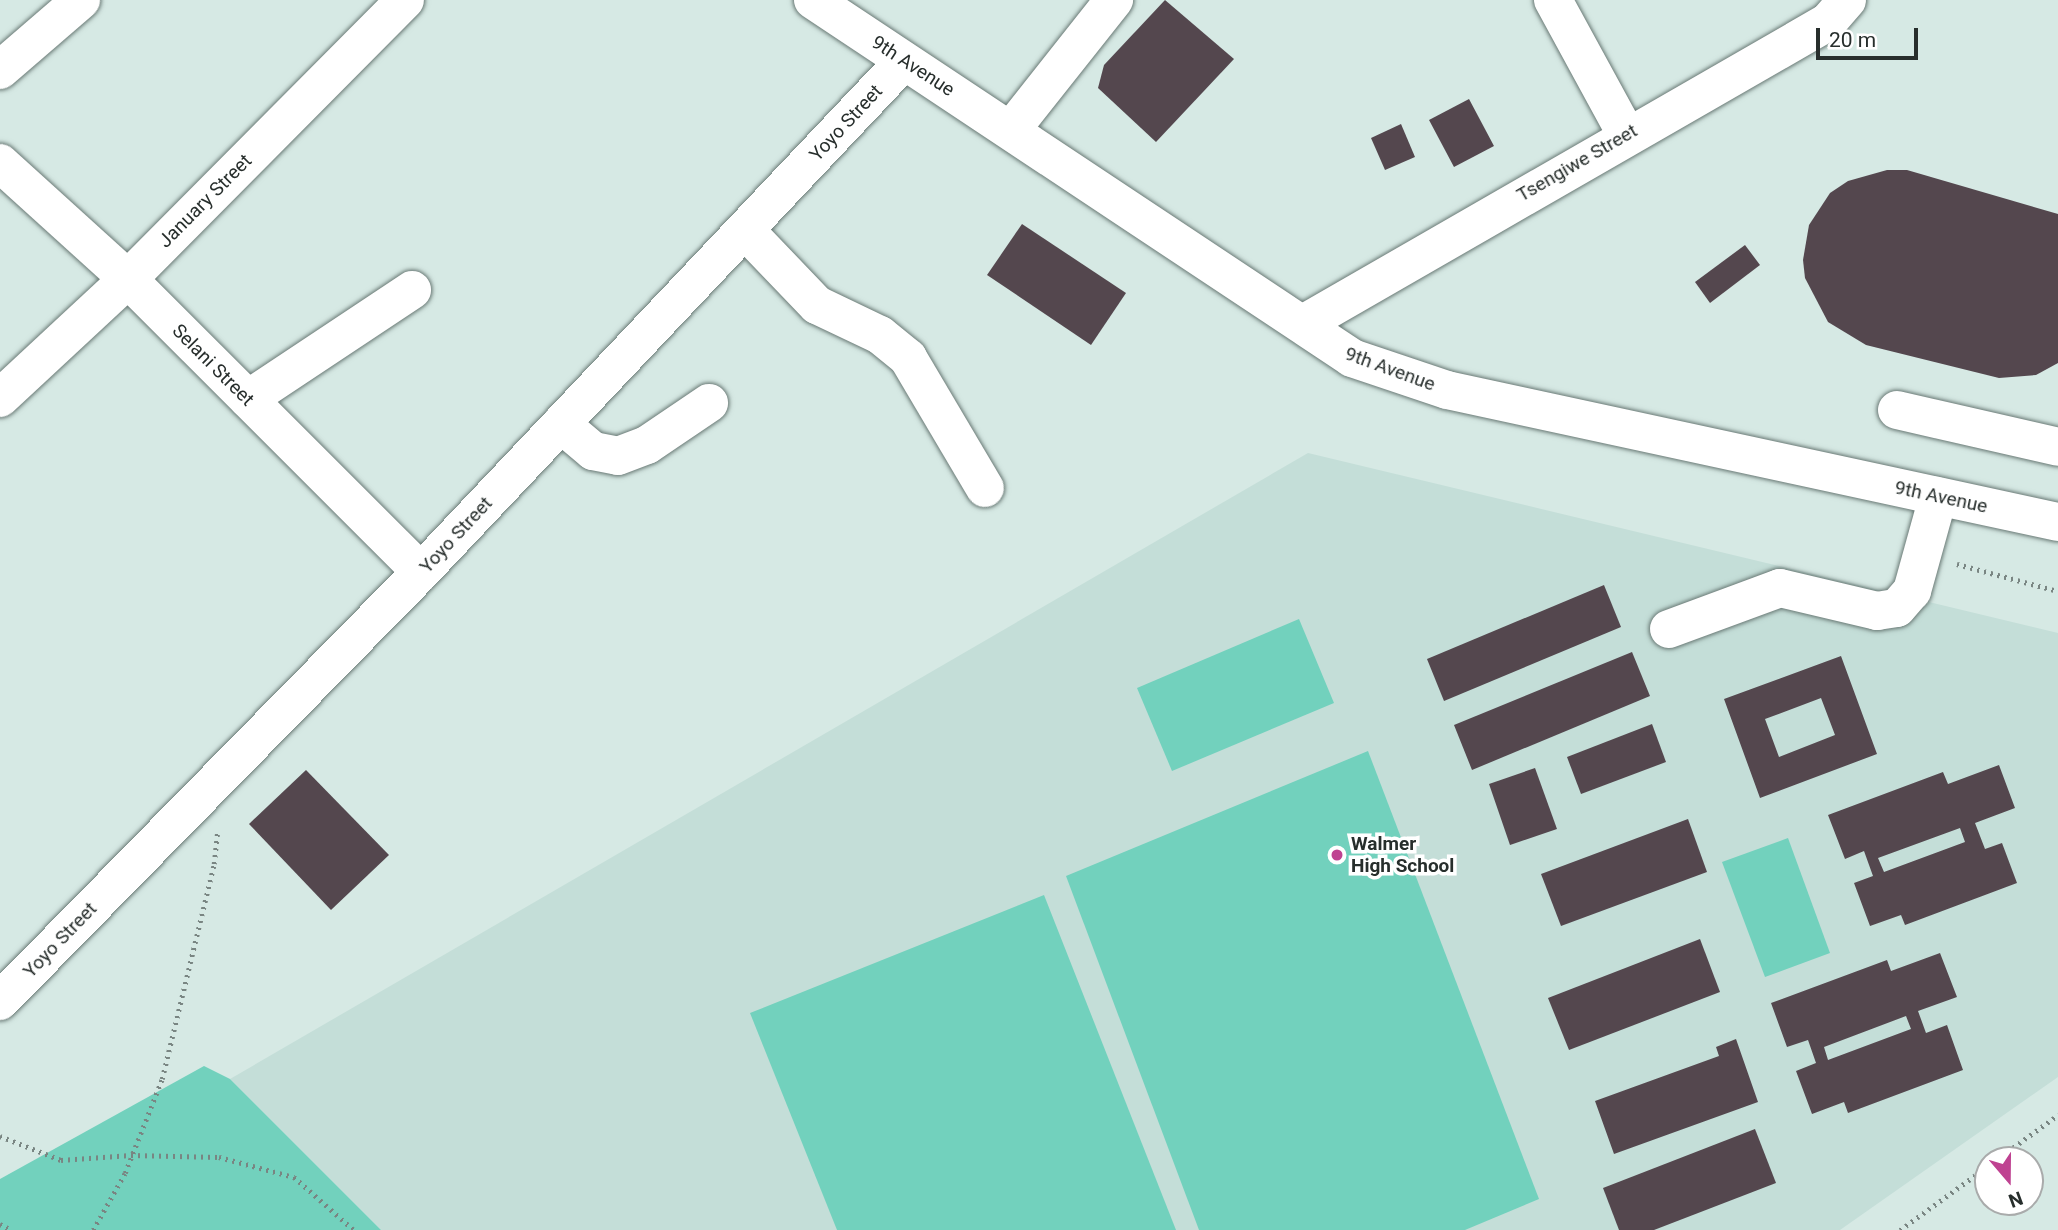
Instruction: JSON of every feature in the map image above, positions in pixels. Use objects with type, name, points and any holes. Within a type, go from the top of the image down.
[{"type":"street","points":[[0,70],[81,0]]},
{"type":"street","name":"January Street","points":[[0,398],[128,279],[405,0]]},
{"type":"street","name":"9th Avenue","points":[[813,0],[1011,130],[1105,197],[1352,358],[1447,390],[2058,522]]},
{"type":"street","points":[[1011,130],[1114,0]]},
{"type":"street","points":[[1553,0],[1626,134]]},
{"type":"street","name":"Tsengiwe Street","points":[[1303,324],[1626,134],[1828,22],[1847,0]]},
{"type":"street","name":"Yoyo Street","points":[[0,1002],[421,572],[904,61]]},
{"type":"street","name":"Selani Street","points":[[0,163],[128,279],[421,572]]},
{"type":"street","points":[[745,230],[817,305],[880,335],[908,358],[985,488]]},
{"type":"street","points":[[248,399],[412,290]]},
{"type":"street","points":[[561,424],[593,451],[618,456],[647,445],[709,403]]},
{"type":"street","points":[[1897,410],[2058,447]]},
{"type":"street","points":[[1669,629],[1780,587],[1877,611],[1897,608],[1912,591],[1938,497]]},
{"type":"path","points":[[1922,554],[2058,591]]},
{"type":"path","points":[[93,1230],[131,1155],[162,1079],[214,864],[223,772]]},
{"type":"path","points":[[2015,1146],[2058,1115]]},
{"type":"path","points":[[0,1136],[61,1160],[131,1155],[219,1157],[294,1177],[354,1230]]},
{"type":"path","points":[[1899,1230],[1974,1176]]},
{"type":"path","points":[[0,1224],[12,1230]]},
{"type":"shaded area","name":"Walmer High School","points":[[1308,453],[2058,633],[2058,1077],[1840,1230],[381,1230],[230,1079]]},
{"type":"green space","points":[[1299,619],[1334,703],[1172,771],[1137,688]]},
{"type":"green space","points":[[1368,751],[1539,1199],[1465,1230],[1199,1230],[1066,876]]},
{"type":"green space","points":[[1788,838],[1830,953],[1765,977],[1722,862]]},
{"type":"green space","points":[[1044,895],[1176,1230],[837,1230],[750,1013]]},
{"type":"green space","points":[[204,1066],[230,1079],[381,1230],[0,1230],[0,1179]]},
{"type":"building","points":[[1165,0],[1234,59],[1156,142],[1098,88],[1104,65]]},
{"type":"building","points":[[1469,99],[1494,146],[1454,167],[1429,120]]},
{"type":"building","points":[[1401,124],[1415,157],[1385,170],[1371,138]]},
{"type":"building","points":[[1887,170],[1907,170],[2058,214],[2058,363],[2036,375],[1999,378],[1866,345],[1828,322],[1805,278],[1803,260],[1809,225],[1830,193],[1848,181]]},
{"type":"building","points":[[1022,224],[1126,293],[1091,345],[987,275]]},
{"type":"building","points":[[1745,245],[1760,265],[1710,303],[1695,282]]},
{"type":"building","points":[[1604,585],[1621,627],[1444,701],[1427,659]]},
{"type":"building","points":[[1632,652],[1650,696],[1472,770],[1454,725]]},
{"type":"building","points":[[1841,656],[1877,754],[1760,798],[1724,699]],"holes":[[[1821,698],[1835,735],[1779,757],[1765,719]]]},
{"type":"building","points":[[1652,724],[1666,762],[1581,794],[1567,757]]},
{"type":"building","points":[[1999,765],[2015,808],[1975,823],[1985,849],[2002,843],[2017,883],[1905,925],[1901,915],[1870,926],[1854,883],[1873,876],[1864,851],[1845,859],[1828,815],[1943,772],[1948,784]],"holes":[[[1960,828],[1965,842],[1884,872],[1878,858]]]},
{"type":"building","points":[[1535,768],[1557,829],[1510,845],[1489,784]]},
{"type":"building","points":[[306,770],[389,855],[331,910],[249,824]]},
{"type":"building","points":[[1688,819],[1707,872],[1561,926],[1541,874]]},
{"type":"building","points":[[1700,939],[1720,992],[1569,1050],[1548,998]]},
{"type":"building","points":[[1940,953],[1957,997],[1918,1011],[1926,1033],[1947,1025],[1963,1070],[1848,1113],[1844,1102],[1812,1114],[1796,1071],[1816,1063],[1808,1040],[1787,1047],[1771,1003],[1887,960],[1891,971]],"holes":[[[1906,1016],[1911,1029],[1828,1060],[1824,1047]]]},
{"type":"building","points":[[1736,1039],[1758,1102],[1614,1154],[1595,1101],[1719,1056],[1716,1047]]},
{"type":"building","points":[[1755,1129],[1776,1183],[1654,1230],[1619,1230],[1603,1188]]},
{"type":"place","name":"Walmer High School","points":[[1337,855]]}]
